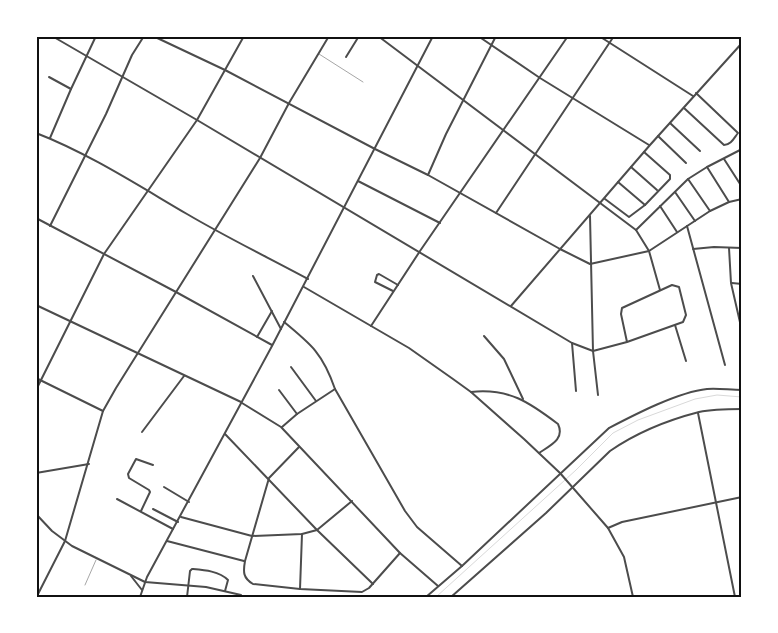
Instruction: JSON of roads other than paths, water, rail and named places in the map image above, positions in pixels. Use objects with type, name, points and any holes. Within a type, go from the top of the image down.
[{"type":"street","points":[[50,138],[96,36]]},
{"type":"street","points":[[50,226],[86,157],[121,77],[144,36]]},
{"type":"street","points":[[153,36],[225,70],[428,175],[590,264],[649,251],[710,211],[729,202],[742,199]]},
{"type":"street","points":[[36,390],[104,254],[197,120],[244,36]]},
{"type":"street","points":[[37,596],[65,541],[104,411],[137,353],[260,158],[289,103],[329,36]]},
{"type":"street","points":[[346,57],[359,36]]},
{"type":"street","points":[[378,36],[636,230],[649,251],[660,290]]},
{"type":"street","points":[[140,597],[145,582],[308,279],[433,36]]},
{"type":"street","points":[[478,36],[540,78],[650,145]]},
{"type":"street","points":[[428,175],[446,134],[496,36]]},
{"type":"street","points":[[371,326],[420,251],[568,36]]},
{"type":"street","points":[[598,36],[693,96]]},
{"type":"street","points":[[496,213],[614,36]]},
{"type":"street","points":[[53,37],[420,251],[572,343],[593,351],[627,342],[683,322],[686,315],[679,288],[672,285],[620,310],[627,342]]},
{"type":"street","points":[[510,306],[693,96],[742,43]]},
{"type":"street","points":[[49,77],[71,89]]},
{"type":"street","points":[[684,107],[724,145],[729,144],[738,133],[696,93]]},
{"type":"street","points":[[670,123],[700,150]]},
{"type":"street","points":[[36,133],[50,138],[86,157],[308,279]]},
{"type":"street","points":[[658,136],[686,163]]},
{"type":"street","points":[[636,230],[688,179],[740,150],[742,154]]},
{"type":"street","points":[[604,199],[628,217],[644,205],[671,177],[644,152]]},
{"type":"street","points":[[724,158],[742,186]]},
{"type":"street","points":[[631,167],[658,191]]},
{"type":"street","points":[[707,167],[729,202]]},
{"type":"street","points":[[688,179],[710,211]]},
{"type":"street","points":[[358,181],[440,223]]},
{"type":"street","points":[[618,182],[644,205]]},
{"type":"street","points":[[675,192],[695,221]]},
{"type":"street","points":[[660,206],[678,232]]},
{"type":"street","points":[[590,215],[593,351],[598,395]]},
{"type":"street","points":[[36,218],[176,292],[272,346]]},
{"type":"street","points":[[687,226],[726,365]]},
{"type":"street","points":[[729,248],[732,283],[742,331]]},
{"type":"street","points":[[693,249],[742,248]]},
{"type":"street","points":[[394,292],[375,282],[377,275],[380,274],[398,285]]},
{"type":"street","points":[[254,276],[281,329]]},
{"type":"street","points":[[732,283],[742,284]]},
{"type":"street","points":[[304,286],[409,348],[471,392],[539,453],[608,528],[624,557],[633,597]]},
{"type":"street","points":[[36,305],[241,402],[281,427],[400,553],[438,586]]},
{"type":"street","points":[[257,337],[272,311]]},
{"type":"street","points":[[284,322],[309,342],[321,356],[335,389],[405,512],[418,527],[462,566]]},
{"type":"street","points":[[675,325],[686,360]]},
{"type":"street","points":[[484,336],[504,359],[523,399]]},
{"type":"street","points":[[572,343],[576,391]]},
{"type":"street","points":[[290,367],[316,401]]},
{"type":"street","points":[[142,432],[184,376]]},
{"type":"street","points":[[36,378],[104,411]]},
{"type":"street","points":[[426,597],[561,475],[609,428],[634,415],[694,391],[715,388],[742,390]]},
{"type":"street","points":[[281,427],[335,389]]},
{"type":"street","points":[[279,390],[297,414]]},
{"type":"street","points":[[471,392],[491,391],[523,399],[558,424],[561,430],[560,436],[539,453]]},
{"type":"street","points":[[451,597],[573,488],[610,451],[633,436],[698,413],[742,409]]},
{"type":"street","points":[[698,413],[736,597]]},
{"type":"street","points":[[226,434],[317,530],[373,584]]},
{"type":"street","points":[[299,446],[269,478],[245,561],[244,576],[253,584],[360,592],[373,584],[400,553]]},
{"type":"street","points":[[141,512],[150,492],[129,478],[128,474],[136,459],[153,465]]},
{"type":"street","points":[[36,473],[89,464]]},
{"type":"street","points":[[164,487],[189,502]]},
{"type":"street","points":[[608,528],[622,522],[742,498]]},
{"type":"street","points":[[116,499],[173,529]]},
{"type":"street","points":[[181,517],[252,536],[302,534],[317,530],[352,501]]},
{"type":"street","points":[[153,509],[178,522]]},
{"type":"street","points":[[36,514],[52,531],[65,541],[145,582],[188,585],[225,591],[242,597]]},
{"type":"street","points":[[300,589],[302,534]]},
{"type":"street","points":[[167,541],[245,561]]},
{"type":"street","points":[[187,597],[191,570],[207,571],[227,578],[228,582],[225,591]]},
{"type":"street","points":[[129,574],[142,590]]},
{"type":"lane","points":[[319,54],[363,82]]},
{"type":"lane","points":[[85,585],[97,558]]},
{"type":"waterway","points":[[436,597],[576,470],[613,433],[638,420],[695,399],[717,395],[742,397]]}]
